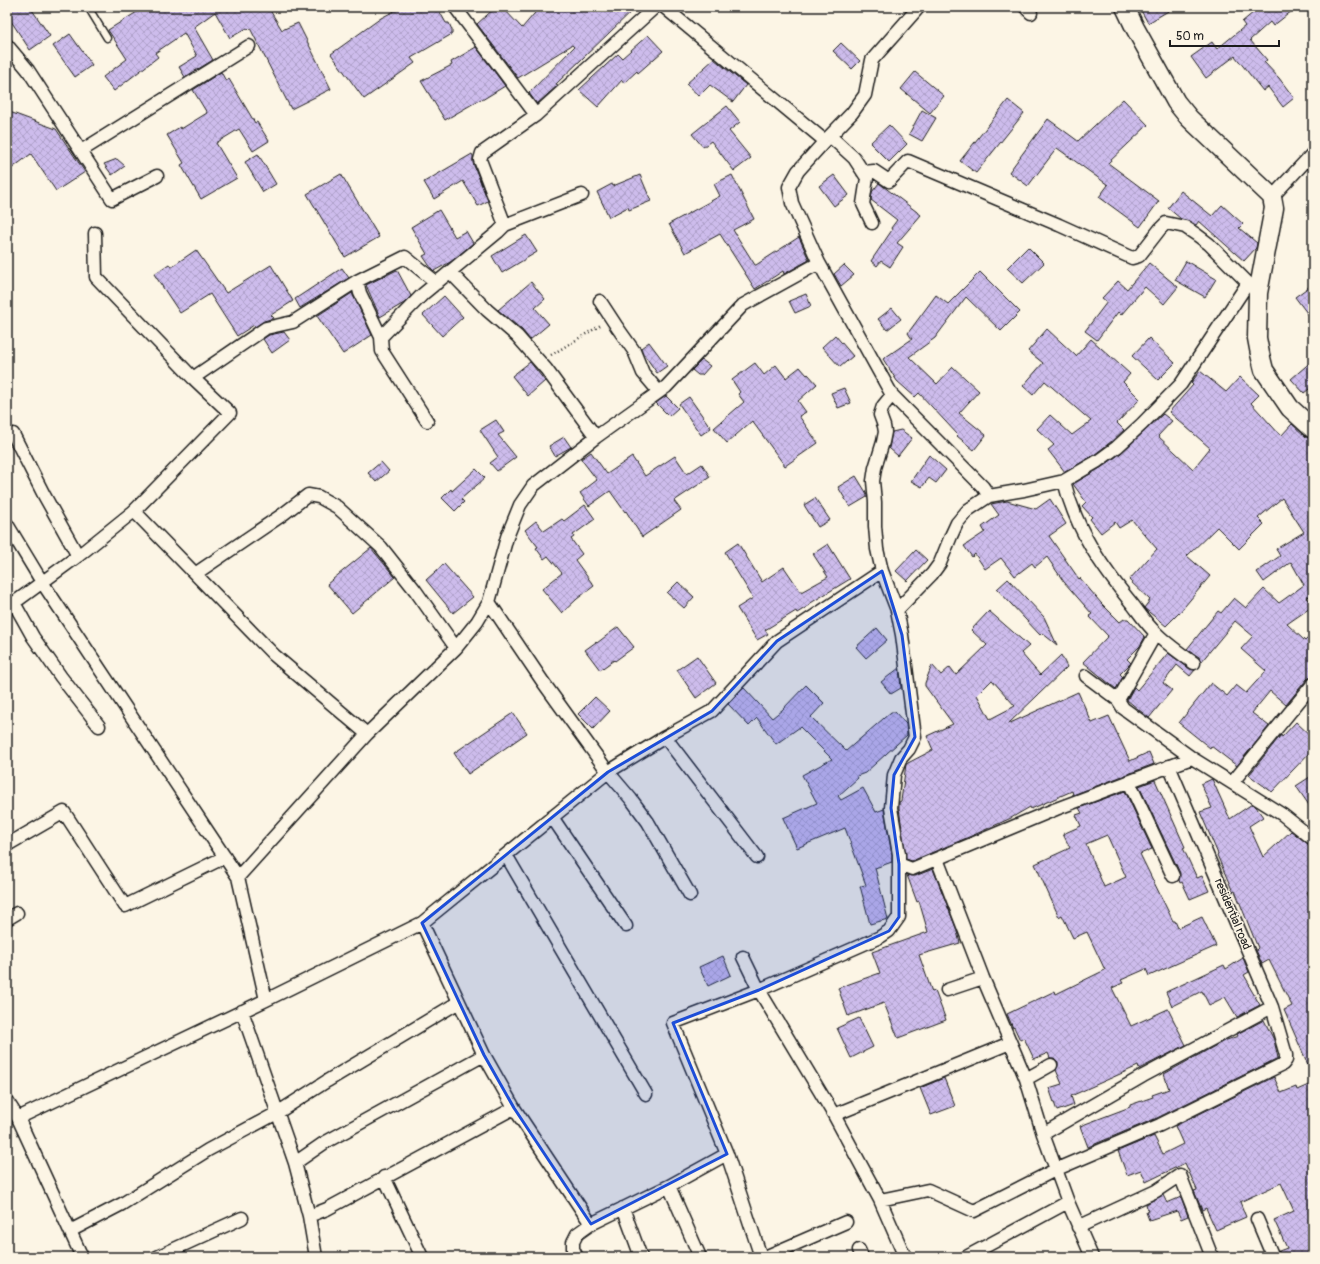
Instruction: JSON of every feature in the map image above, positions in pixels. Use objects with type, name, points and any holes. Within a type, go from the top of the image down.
[{"type":"street","points":[[456,7],[536,115]]},
{"type":"street","points":[[505,225],[480,160],[480,156],[484,151],[536,115],[655,7]]},
{"type":"street","points":[[664,7],[854,158],[868,178],[863,204],[872,223]]},
{"type":"street","points":[[919,7],[872,60],[865,95],[852,113],[827,138],[798,171],[789,187],[792,203],[819,263],[892,395],[983,487],[989,496]]},
{"type":"street","points":[[1125,7],[1176,102],[1189,118],[1272,197],[1274,208],[1253,288],[1257,338],[1264,370],[1290,408],[1313,429]]},
{"type":"street","points":[[7,45],[28,70],[112,199],[157,176]]},
{"type":"street","points":[[82,151],[249,46]]},
{"type":"street","points":[[1272,197],[1313,153]]},
{"type":"street","points":[[863,172],[874,171],[889,181],[908,161],[1059,225],[1132,258],[1139,256],[1166,223],[1185,227],[1209,244],[1253,288]]},
{"type":"street","points":[[381,337],[423,294],[505,225],[582,195]]},
{"type":"street","points":[[95,233],[96,277],[193,378],[230,413],[134,511],[78,556],[11,606],[98,726]]},
{"type":"street","points":[[193,378],[266,328],[293,322],[357,281],[405,257],[437,283]]},
{"type":"street","points":[[238,877],[367,734],[456,648],[477,622],[489,602],[507,537],[520,505],[533,486],[596,437],[666,386],[743,305],[819,263]]},
{"type":"street","points":[[450,272],[487,310],[517,336],[540,362],[596,437]]},
{"type":"street","points":[[357,281],[360,293],[381,337],[382,351],[427,421]]},
{"type":"street","points":[[897,610],[932,574],[940,563],[957,523],[968,510],[989,496],[1064,481],[1098,461],[1117,447],[1181,384],[1253,288]]},
{"type":"street","points":[[600,301],[634,351],[642,373],[659,392]]},
{"type":"street","points":[[761,1257],[727,1154],[673,1024],[759,990],[880,937],[889,931],[899,917],[899,854],[891,808],[894,774],[901,758],[909,749],[915,737],[903,643],[897,610],[882,571],[877,549],[873,481],[875,468],[883,442],[884,426],[880,415],[881,410],[892,395]]},
{"type":"street","points":[[13,434],[44,496],[78,556]]},
{"type":"street","points":[[1064,481],[1069,503],[1094,552],[1108,575],[1156,633],[1194,664]]},
{"type":"street","points":[[195,574],[282,515],[308,495],[318,497],[338,507],[380,547],[415,590],[456,648]]},
{"type":"street","points":[[134,511],[274,655],[367,734]]},
{"type":"street","points":[[7,524],[42,582],[238,877],[266,1000]]},
{"type":"street","points":[[18,1118],[266,1000],[422,923],[608,772],[665,737],[712,711],[777,641],[882,571]]},
{"type":"street","points":[[489,602],[543,682],[608,772],[648,822],[690,895]]},
{"type":"street","points":[[1118,700],[1156,633]]},
{"type":"street","points":[[1086,676],[1118,700],[1123,708],[1192,758],[1283,815],[1313,839]]},
{"type":"street","points":[[1232,782],[1313,684]]},
{"type":"street","points":[[665,737],[757,857]]},
{"type":"street","points":[[899,864],[912,869],[1056,809],[1192,758]]},
{"type":"street","name":"residential road","points":[[1057,1169],[1160,1126],[1283,1064],[1286,1060],[1286,1055],[1272,1007],[1169,766]]},
{"type":"street","points":[[1129,782],[1172,876]]},
{"type":"street","points":[[7,845],[64,812],[125,906],[225,857]]},
{"type":"street","points":[[552,817],[626,926]]},
{"type":"street","points":[[506,855],[646,1094]]},
{"type":"street","points":[[937,859],[1010,1043],[1026,1079],[1043,1134],[1068,1202],[1092,1257]]},
{"type":"street","points":[[422,923],[484,1055],[514,1108],[591,1224]]},
{"type":"street","points":[[743,957],[759,990],[834,1116],[880,1200],[905,1257]]},
{"type":"street","points":[[947,990],[984,978]]},
{"type":"street","points":[[70,1230],[122,1204],[208,1150],[277,1113],[327,1081],[459,1002]]},
{"type":"street","points":[[1043,1134],[1143,1076],[1272,1007]]},
{"type":"street","points":[[242,1011],[295,1163],[309,1216],[316,1257]]},
{"type":"street","points":[[834,1116],[1010,1043]]},
{"type":"street","points":[[295,1163],[324,1143],[484,1055]]},
{"type":"street","points":[[1026,1079],[1051,1065]]},
{"type":"street","points":[[7,1101],[18,1118],[82,1257]]},
{"type":"street","points":[[309,1216],[327,1209],[514,1108]]},
{"type":"street","points":[[577,1257],[573,1242],[577,1234],[591,1224],[669,1186],[727,1154]]},
{"type":"street","points":[[880,1200],[928,1190],[974,1211],[1057,1169]]},
{"type":"street","points":[[1078,1227],[1156,1191],[1180,1175],[1212,1257]]},
{"type":"street","points":[[384,1177],[422,1257]]},
{"type":"street","points":[[669,1186],[700,1257]]},
{"type":"street","points":[[966,1257],[1068,1202]]},
{"type":"street","points":[[623,1208],[641,1257]]},
{"type":"street","points":[[157,1257],[242,1218]]},
{"type":"street","points":[[1257,1219],[1273,1257]]},
{"type":"street","points":[[765,1257],[846,1222]]},
{"type":"lane","points":[[88,7],[107,38]]},
{"type":"path","points":[[540,362],[611,319]]},
{"type":"highlighted area","points":[[882,571],[902,635],[915,737],[894,775],[891,808],[899,864],[899,917],[889,931],[759,990],[673,1023],[727,1154],[591,1224],[514,1108],[484,1055],[422,923],[608,772],[712,711],[777,641]]},
{"type":"building","points":[[7,7],[30,7],[50,36],[30,50],[7,15]]},
{"type":"building","points":[[145,7],[268,7],[282,30],[298,23],[331,89],[291,109],[250,28],[248,30],[247,28],[230,38],[215,12],[194,27],[213,60],[185,77],[179,67],[197,56],[184,33],[155,53],[158,57],[114,91],[103,77],[127,59],[108,30]]},
{"type":"building","points":[[402,7],[437,7],[446,23],[449,23],[452,34],[411,58],[415,63],[364,99],[331,54],[381,18]]},
{"type":"building","points":[[496,7],[502,7],[522,28],[540,7],[636,7],[537,104],[529,93],[574,47],[572,45],[518,78],[477,24]]},
{"type":"building","points":[[1139,7],[1175,7],[1148,23]]},
{"type":"building","points":[[1260,7],[1297,7],[1273,26],[1270,22],[1250,40],[1267,60],[1264,62],[1279,78],[1294,98],[1283,107],[1268,87],[1263,91],[1235,56],[1206,78],[1191,57],[1212,42],[1217,49],[1245,26],[1242,22]]},
{"type":"building","points":[[70,34],[92,65],[75,77],[53,46]]},
{"type":"building","points":[[648,35],[663,51],[624,83],[622,80],[598,107],[579,90],[618,54],[622,58]]},
{"type":"building","points":[[841,43],[860,61],[852,69],[833,51]]},
{"type":"building","points":[[476,47],[505,86],[445,120],[421,81],[452,65],[451,62]]},
{"type":"building","points":[[714,59],[746,85],[733,102],[710,85],[699,96],[686,84]]},
{"type":"building","points":[[221,72],[226,81],[229,79],[255,123],[257,122],[269,141],[253,151],[239,129],[216,143],[237,178],[201,199],[181,165],[184,163],[167,135],[180,127],[181,129],[207,113],[193,90]]},
{"type":"building","points":[[915,72],[944,96],[930,113],[901,89]]},
{"type":"building","points":[[1123,99],[1148,125],[1108,163],[1159,201],[1140,227],[1099,197],[1108,185],[1057,148],[1028,186],[1009,172],[1048,119],[1078,141]]},
{"type":"building","points":[[1008,100],[1024,113],[976,173],[960,161]]},
{"type":"building","points":[[727,106],[740,122],[729,131],[751,158],[734,171],[711,141],[703,147],[692,134]]},
{"type":"building","points":[[922,110],[936,118],[922,141],[909,134]]},
{"type":"building","points":[[7,111],[56,129],[85,172],[56,191],[31,154],[7,172]]},
{"type":"building","points":[[889,125],[907,144],[889,162],[870,143]]},
{"type":"building","points":[[258,154],[276,184],[263,192],[245,162]]},
{"type":"building","points":[[472,154],[473,163],[488,201],[478,206],[463,181],[434,199],[424,182]]},
{"type":"building","points":[[117,159],[125,166],[112,175],[104,164]]},
{"type":"building","points":[[341,174],[379,237],[345,257],[307,194]]},
{"type":"building","points":[[640,175],[651,201],[629,210],[628,207],[609,217],[597,192],[612,184],[613,186]]},
{"type":"building","points":[[732,175],[754,219],[733,230],[755,265],[799,237],[809,260],[784,274],[783,271],[755,289],[720,234],[685,253],[669,224],[720,196],[714,184]]},
{"type":"building","points":[[834,175],[849,195],[834,206],[819,186]]},
{"type":"building","points":[[879,183],[921,215],[897,243],[903,247],[890,267],[881,261],[877,266],[871,261],[897,220],[871,200],[872,192]]},
{"type":"building","points":[[1181,191],[1212,216],[1222,205],[1243,224],[1239,228],[1257,243],[1256,248],[1244,261],[1199,221],[1196,225],[1181,219],[1168,208]]},
{"type":"building","points":[[439,210],[455,237],[466,231],[473,243],[452,261],[434,271],[423,256],[427,254],[411,227]]},
{"type":"building","points":[[526,235],[537,252],[502,273],[492,256]]},
{"type":"building","points":[[1028,247],[1044,263],[1023,283],[1007,268]]},
{"type":"building","points":[[196,250],[226,293],[271,265],[293,301],[271,315],[274,318],[264,321],[255,327],[254,325],[237,336],[210,294],[180,313],[154,274],[169,264],[171,267]]},
{"type":"building","points":[[1186,261],[1216,279],[1205,297],[1175,280]]},
{"type":"building","points":[[1149,263],[1178,287],[1164,304],[1145,287],[1121,315],[1118,312],[1097,340],[1085,331],[1107,302],[1102,298],[1118,281],[1127,289]]},
{"type":"building","points":[[844,265],[854,275],[841,286],[834,274]]},
{"type":"building","points":[[342,268],[349,278],[300,308],[295,299]]},
{"type":"building","points":[[397,270],[411,296],[404,303],[380,317],[366,285]]},
{"type":"building","points":[[980,272],[1020,312],[1001,331],[966,297],[935,338],[909,357],[937,384],[953,367],[979,391],[959,413],[986,435],[974,450],[957,436],[958,435],[919,393],[915,397],[897,381],[883,359],[912,339],[908,333],[936,295],[948,304]]},
{"type":"building","points":[[531,282],[545,299],[535,308],[549,324],[530,340],[522,330],[498,310]]},
{"type":"building","points":[[1313,284],[1313,321],[1295,297]]},
{"type":"building","points":[[352,293],[372,335],[343,354],[317,316]]},
{"type":"building","points":[[806,294],[811,306],[795,313],[789,301]]},
{"type":"building","points":[[444,296],[463,317],[442,336],[423,315]]},
{"type":"building","points":[[892,308],[901,319],[887,330],[878,319]]},
{"type":"building","points":[[1047,329],[1076,356],[1091,339],[1130,374],[1123,382],[1140,399],[1117,423],[1124,430],[1094,455],[1065,472],[1048,450],[1054,445],[1037,429],[1050,415],[1072,435],[1091,421],[1045,381],[1033,395],[1023,386],[1043,363],[1028,351]]},
{"type":"building","points":[[284,332],[290,340],[272,353],[263,339],[269,335]]},
{"type":"building","points":[[835,335],[853,356],[840,367],[822,347]]},
{"type":"building","points":[[1149,338],[1175,363],[1158,380],[1132,356]]},
{"type":"building","points":[[649,342],[667,366],[657,373],[641,348]]},
{"type":"building","points":[[702,360],[710,366],[702,375],[698,375],[692,370]]},
{"type":"building","points":[[1313,360],[1313,386],[1304,393],[1291,379]]},
{"type":"building","points":[[530,362],[545,381],[528,396],[512,376]]},
{"type":"building","points":[[755,363],[764,375],[776,365],[786,378],[800,367],[817,384],[798,401],[806,412],[799,416],[818,443],[785,466],[752,421],[727,443],[714,428],[744,402],[738,394],[740,392],[732,380]]},
{"type":"building","points":[[1200,371],[1226,392],[1240,377],[1259,395],[1251,403],[1281,436],[1292,424],[1306,437],[1313,440],[1313,464],[1309,469],[1313,476],[1313,601],[1310,596],[1307,597],[1313,606],[1287,624],[1305,641],[1313,633],[1313,677],[1307,679],[1286,705],[1270,691],[1252,713],[1269,726],[1237,766],[1211,746],[1210,748],[1179,723],[1211,683],[1227,696],[1236,685],[1246,693],[1266,671],[1241,649],[1253,636],[1235,621],[1201,662],[1199,657],[1187,649],[1218,611],[1221,613],[1234,598],[1246,608],[1264,589],[1279,603],[1304,585],[1291,562],[1264,582],[1257,572],[1280,556],[1276,549],[1304,532],[1282,498],[1258,518],[1264,524],[1239,549],[1217,527],[1187,556],[1210,576],[1180,612],[1166,626],[1144,608],[1150,600],[1129,580],[1157,549],[1132,520],[1119,528],[1115,522],[1101,533],[1090,519],[1092,517],[1082,506],[1086,502],[1073,484],[1102,467],[1121,453],[1163,414],[1172,421],[1158,436],[1193,469],[1210,448],[1169,412],[1193,385],[1191,383]]},
{"type":"building","points":[[844,388],[851,403],[838,408],[831,393]]},
{"type":"building","points":[[666,396],[678,408],[669,416],[656,403]]},
{"type":"building","points":[[689,397],[711,428],[701,435],[679,404]]},
{"type":"building","points":[[496,420],[504,432],[498,435],[516,457],[497,471],[490,463],[498,457],[480,430]]},
{"type":"building","points":[[901,430],[912,438],[898,456],[889,448],[892,432]]},
{"type":"building","points":[[564,437],[571,447],[555,456],[549,446]]},
{"type":"building","points":[[591,452],[607,474],[632,457],[645,476],[675,456],[687,474],[702,464],[710,477],[674,501],[681,510],[642,537],[626,511],[625,512],[610,491],[589,506],[580,493],[597,480],[581,459]]},
{"type":"building","points":[[929,455],[946,470],[936,483],[929,478],[922,487],[911,481]]},
{"type":"building","points":[[381,462],[389,471],[376,482],[368,473]]},
{"type":"building","points":[[476,469],[485,478],[461,499],[464,502],[455,511],[442,498]]},
{"type":"building","points":[[856,476],[867,494],[867,497],[850,507],[838,487]]},
{"type":"building","points":[[815,498],[830,520],[818,527],[804,505]]},
{"type":"building","points":[[1050,499],[1066,524],[1049,536],[1079,579],[1080,578],[1101,603],[1120,622],[1124,619],[1128,619],[1145,637],[1140,646],[1127,659],[1131,663],[1120,674],[1123,677],[1116,689],[1083,662],[1108,636],[1089,616],[1092,614],[1064,582],[1047,557],[1035,567],[1032,563],[1015,576],[1001,558],[985,569],[975,554],[972,557],[964,546],[985,532],[982,527],[999,515],[991,504],[1007,501],[1036,509]]},
{"type":"building","points":[[585,505],[595,519],[573,535],[574,537],[571,539],[582,554],[575,560],[594,586],[562,613],[542,589],[562,573],[548,556],[544,559],[536,548],[538,547],[525,530],[536,521],[544,531],[562,519],[564,521]]},
{"type":"building","points":[[738,543],[762,582],[784,567],[801,592],[828,577],[813,554],[828,544],[850,579],[797,613],[796,611],[765,630],[768,634],[757,640],[737,608],[753,598],[725,552]]},
{"type":"building","points":[[371,548],[395,577],[352,613],[327,584]]},
{"type":"building","points":[[916,550],[927,560],[907,581],[896,571]]},
{"type":"building","points":[[444,564],[473,597],[453,613],[426,580]]},
{"type":"building","points":[[1008,579],[1044,617],[1057,645],[1042,633],[1040,635],[997,589]]},
{"type":"building","points":[[678,582],[694,597],[684,608],[667,593]]},
{"type":"building","points":[[989,611],[1029,646],[1021,653],[1040,675],[1061,655],[1067,667],[1008,724],[1078,692],[1092,723],[1109,716],[1130,761],[1149,752],[1154,764],[1073,795],[1072,791],[1031,809],[1030,807],[1011,818],[912,861],[906,859],[899,808],[906,764],[933,750],[927,736],[953,724],[925,686],[925,683],[932,665],[941,675],[950,667],[956,675],[987,645],[971,630]],"holes":[[[992,680],[1015,706],[990,719],[977,695]]]},
{"type":"building","points":[[618,627],[634,647],[600,670],[585,650]]},
{"type":"building","points":[[877,628],[887,640],[866,658],[856,647]]},
{"type":"building","points":[[1168,653],[1190,669],[1195,670],[1190,676],[1177,665],[1163,683],[1172,690],[1149,718],[1127,700],[1134,687],[1137,690]]},
{"type":"building","points":[[697,656],[716,683],[696,698],[677,670]]},
{"type":"building","points":[[899,668],[901,688],[891,694],[881,682]]},
{"type":"building","points":[[806,685],[824,703],[811,717],[846,751],[891,712],[895,712],[906,724],[907,735],[865,773],[857,776],[858,778],[838,796],[841,800],[863,788],[876,812],[884,809],[892,862],[875,868],[888,919],[870,924],[860,886],[866,885],[845,828],[797,848],[783,818],[817,803],[802,775],[832,759],[800,727],[776,744],[757,718],[749,726],[728,704],[744,688],[772,718],[782,710]]},
{"type":"building","points":[[595,697],[610,711],[593,729],[578,714]]},
{"type":"building","points":[[513,713],[527,733],[468,774],[454,753]]},
{"type":"building","points":[[1296,722],[1313,738],[1313,749],[1272,792],[1249,775],[1281,735],[1282,737]]},
{"type":"building","points":[[1313,775],[1313,811],[1296,786]]},
{"type":"building","points":[[1212,779],[1230,819],[1252,804],[1263,817],[1249,826],[1263,857],[1291,831],[1313,848],[1313,890],[1307,892],[1313,905],[1313,1076],[1284,1010],[1292,1006],[1269,960],[1262,964],[1256,950],[1258,948],[1235,891],[1233,892],[1200,812],[1212,808],[1201,784]]},
{"type":"building","points":[[1155,780],[1197,878],[1202,876],[1209,891],[1190,899],[1182,882],[1180,883],[1180,873],[1139,786]]},
{"type":"building","points":[[1125,791],[1152,849],[1140,854],[1173,921],[1175,921],[1178,928],[1202,917],[1216,946],[1149,976],[1146,969],[1121,980],[1123,983],[1112,988],[1131,1026],[1168,1009],[1186,1045],[1139,1069],[1138,1066],[1071,1096],[1074,1105],[1057,1111],[1049,1088],[1062,1084],[1056,1070],[1058,1062],[1054,1058],[1050,1058],[1048,1053],[1034,1059],[1024,1038],[1020,1040],[1007,1014],[1055,991],[1056,994],[1105,970],[1087,932],[1073,938],[1062,915],[1059,917],[1035,864],[1070,848],[1063,834],[1081,826],[1076,815],[1082,813],[1079,808]],"holes":[[[1107,835],[1126,877],[1104,887],[1086,844]]]},
{"type":"building","points":[[933,869],[956,928],[960,943],[919,955],[932,992],[935,991],[946,1020],[898,1038],[884,1003],[848,1016],[838,988],[880,973],[872,952],[928,932],[919,901],[917,902],[907,875],[915,876]]},
{"type":"building","points":[[723,956],[731,975],[708,986],[699,967]]},
{"type":"building","points":[[1243,958],[1249,972],[1244,975],[1260,1005],[1237,1017],[1225,997],[1209,1005],[1202,991],[1172,1006],[1166,992],[1224,965],[1226,969]]},
{"type":"building","points":[[859,1018],[873,1047],[851,1058],[837,1028]]},
{"type":"building","points":[[1264,1020],[1274,1040],[1278,1058],[1157,1118],[1088,1147],[1080,1126],[1130,1107],[1130,1105],[1153,1097],[1152,1095],[1169,1089],[1164,1074],[1224,1041],[1238,1036],[1237,1034]]},
{"type":"building","points":[[1274,1077],[1281,1093],[1296,1087],[1297,1090],[1313,1083],[1313,1257],[1280,1257],[1279,1251],[1287,1248],[1274,1220],[1294,1211],[1281,1183],[1240,1202],[1246,1217],[1216,1230],[1206,1208],[1202,1210],[1194,1191],[1197,1190],[1185,1163],[1146,1182],[1141,1170],[1127,1175],[1118,1151],[1154,1136],[1163,1154],[1183,1144],[1175,1126]]},
{"type":"building","points":[[944,1078],[955,1106],[931,1115],[920,1088]]},
{"type":"building","points":[[1163,1195],[1167,1203],[1181,1197],[1188,1216],[1181,1219],[1177,1211],[1149,1220],[1146,1212],[1148,1211],[1146,1204]]}]
